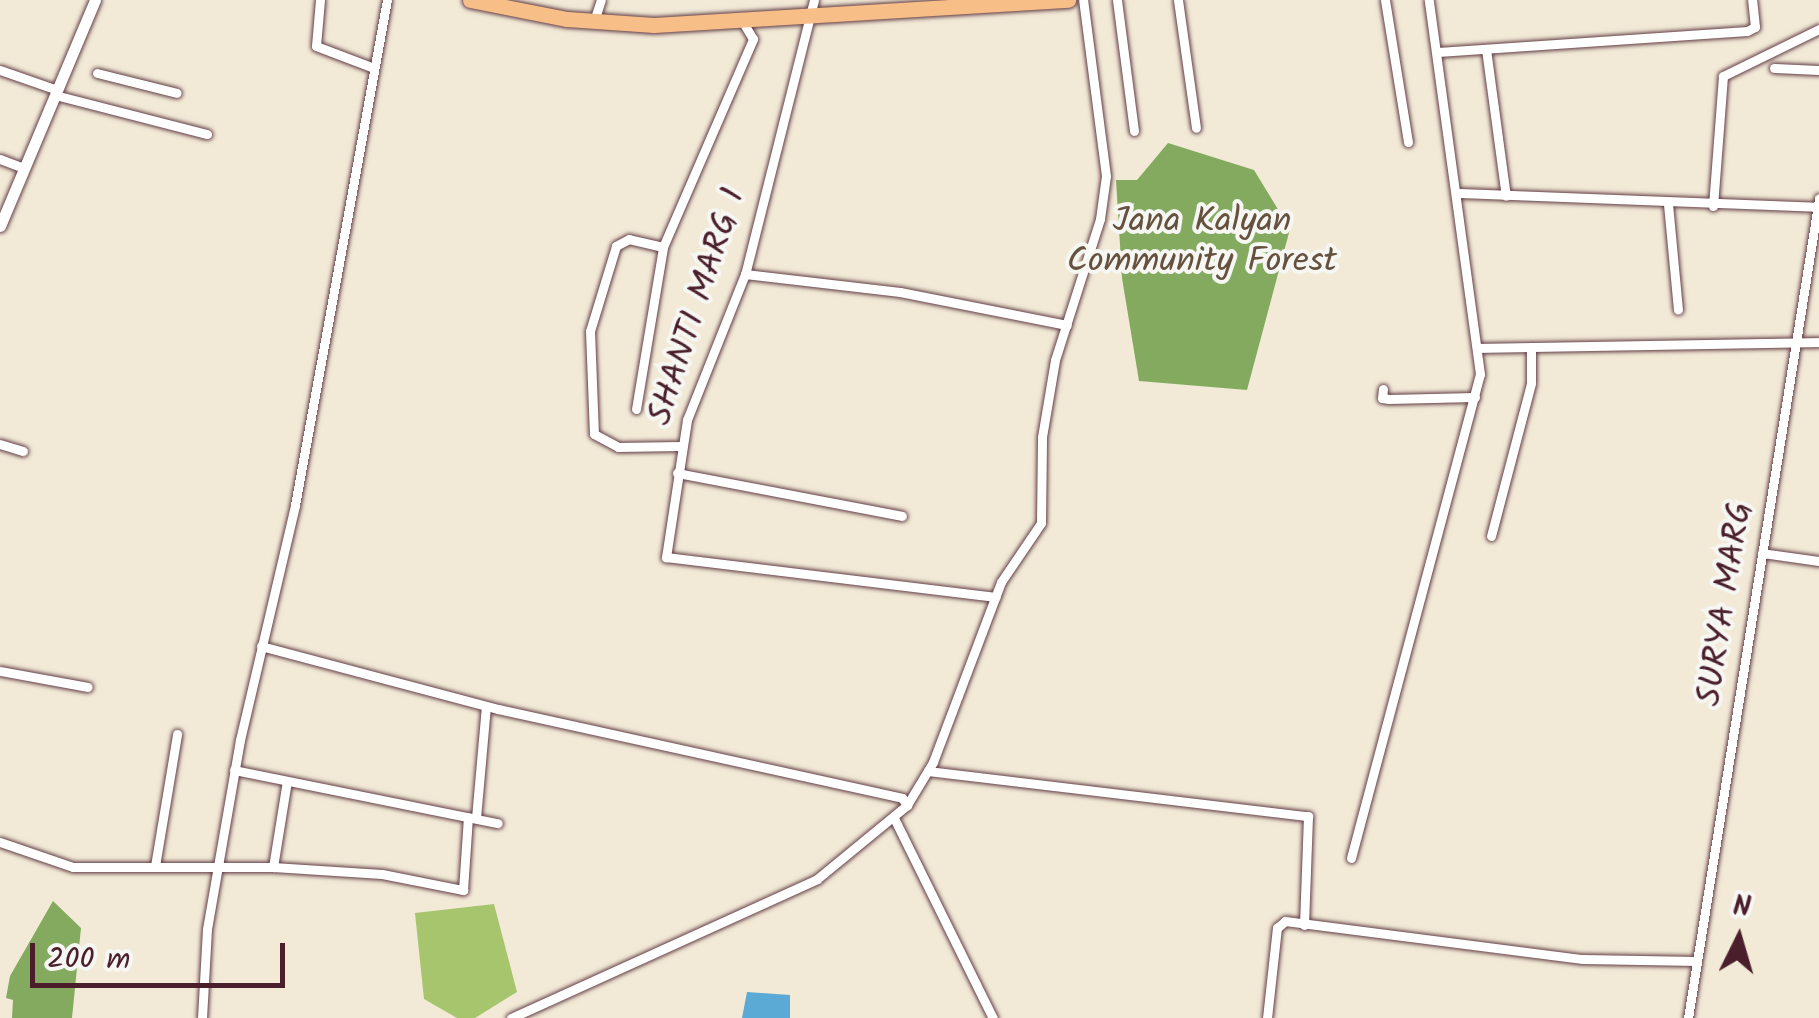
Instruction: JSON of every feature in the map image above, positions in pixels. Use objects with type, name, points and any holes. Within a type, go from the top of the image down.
[{"type":"highway","points":[[470,0],[594,22],[741,19],[812,8],[1068,0]]},
{"type":"street","points":[[0,226],[96,0]]},
{"type":"street","points":[[320,0],[316,46],[374,68]]},
{"type":"street","points":[[202,1018],[218,866],[234,770],[295,505],[387,0]]},
{"type":"street","points":[[594,22],[601,0]]},
{"type":"street","points":[[511,1018],[817,879],[908,805],[928,770],[996,597],[1041,523],[1042,437],[1067,324],[1100,219],[1106,176],[1083,0]]},
{"type":"street","points":[[1117,0],[1134,131]]},
{"type":"street","points":[[1178,0],[1196,128]]},
{"type":"street","points":[[1385,0],[1408,142]]},
{"type":"street","points":[[1350,858],[1475,396],[1479,348],[1429,0]]},
{"type":"street","points":[[1438,52],[1747,31],[1755,27],[1752,0]]},
{"type":"street","name":"SHANTI MARG 1","points":[[812,8],[746,274],[681,446],[668,558],[996,597]]},
{"type":"street","points":[[636,408],[662,247],[754,40],[741,19]]},
{"type":"street","points":[[1713,206],[1723,76],[1819,29]]},
{"type":"street","points":[[1486,49],[1506,196]]},
{"type":"street","points":[[1774,68],[1819,70]]},
{"type":"street","points":[[0,70],[56,92],[207,134]]},
{"type":"street","points":[[97,73],[177,93]]},
{"type":"street","points":[[0,159],[24,168]]},
{"type":"street","points":[[1458,193],[1713,206],[1818,202]]},
{"type":"street","name":"SURYA MARG","points":[[1688,1018],[1818,202]]},
{"type":"street","points":[[1668,204],[1678,310]]},
{"type":"street","points":[[662,247],[629,239],[616,246],[590,330],[594,434],[618,447],[681,446]]},
{"type":"street","points":[[746,274],[900,292],[1067,324]]},
{"type":"street","points":[[1805,289],[1819,286]]},
{"type":"street","points":[[1479,348],[1819,342]]},
{"type":"street","points":[[1491,536],[1531,383],[1531,347]]},
{"type":"street","points":[[1383,389],[1382,398],[1389,399],[1475,396]]},
{"type":"street","points":[[0,444],[23,451]]},
{"type":"street","points":[[677,473],[902,516]]},
{"type":"street","points":[[1762,552],[1819,561]]},
{"type":"street","points":[[261,646],[486,706],[902,798],[908,805]]},
{"type":"street","points":[[0,672],[88,687]]},
{"type":"street","points":[[0,842],[73,866],[273,867],[382,874],[464,890],[486,706]]},
{"type":"street","points":[[155,866],[177,734]]},
{"type":"street","points":[[234,770],[498,823]]},
{"type":"street","points":[[928,770],[1308,816],[1304,925]]},
{"type":"street","points":[[273,867],[287,781]]},
{"type":"street","points":[[894,818],[993,1018]]},
{"type":"street","points":[[1266,1018],[1277,928],[1285,922],[1583,959],[1697,961]]},
{"type":"green space","name":"Jana Kalyan Community Forest","points":[[1168,143],[1254,170],[1290,229],[1247,390],[1139,381],[1122,278],[1116,180],[1137,180]]},
{"type":"green space","points":[[53,901],[81,928],[72,1018],[12,1018],[13,1000],[6,998],[10,976]]},
{"type":"green space","points":[[494,904],[517,992],[475,1018],[457,1018],[424,999],[415,913]]},
{"type":"water","points":[[747,992],[790,995],[790,1018],[742,1018]]}]
